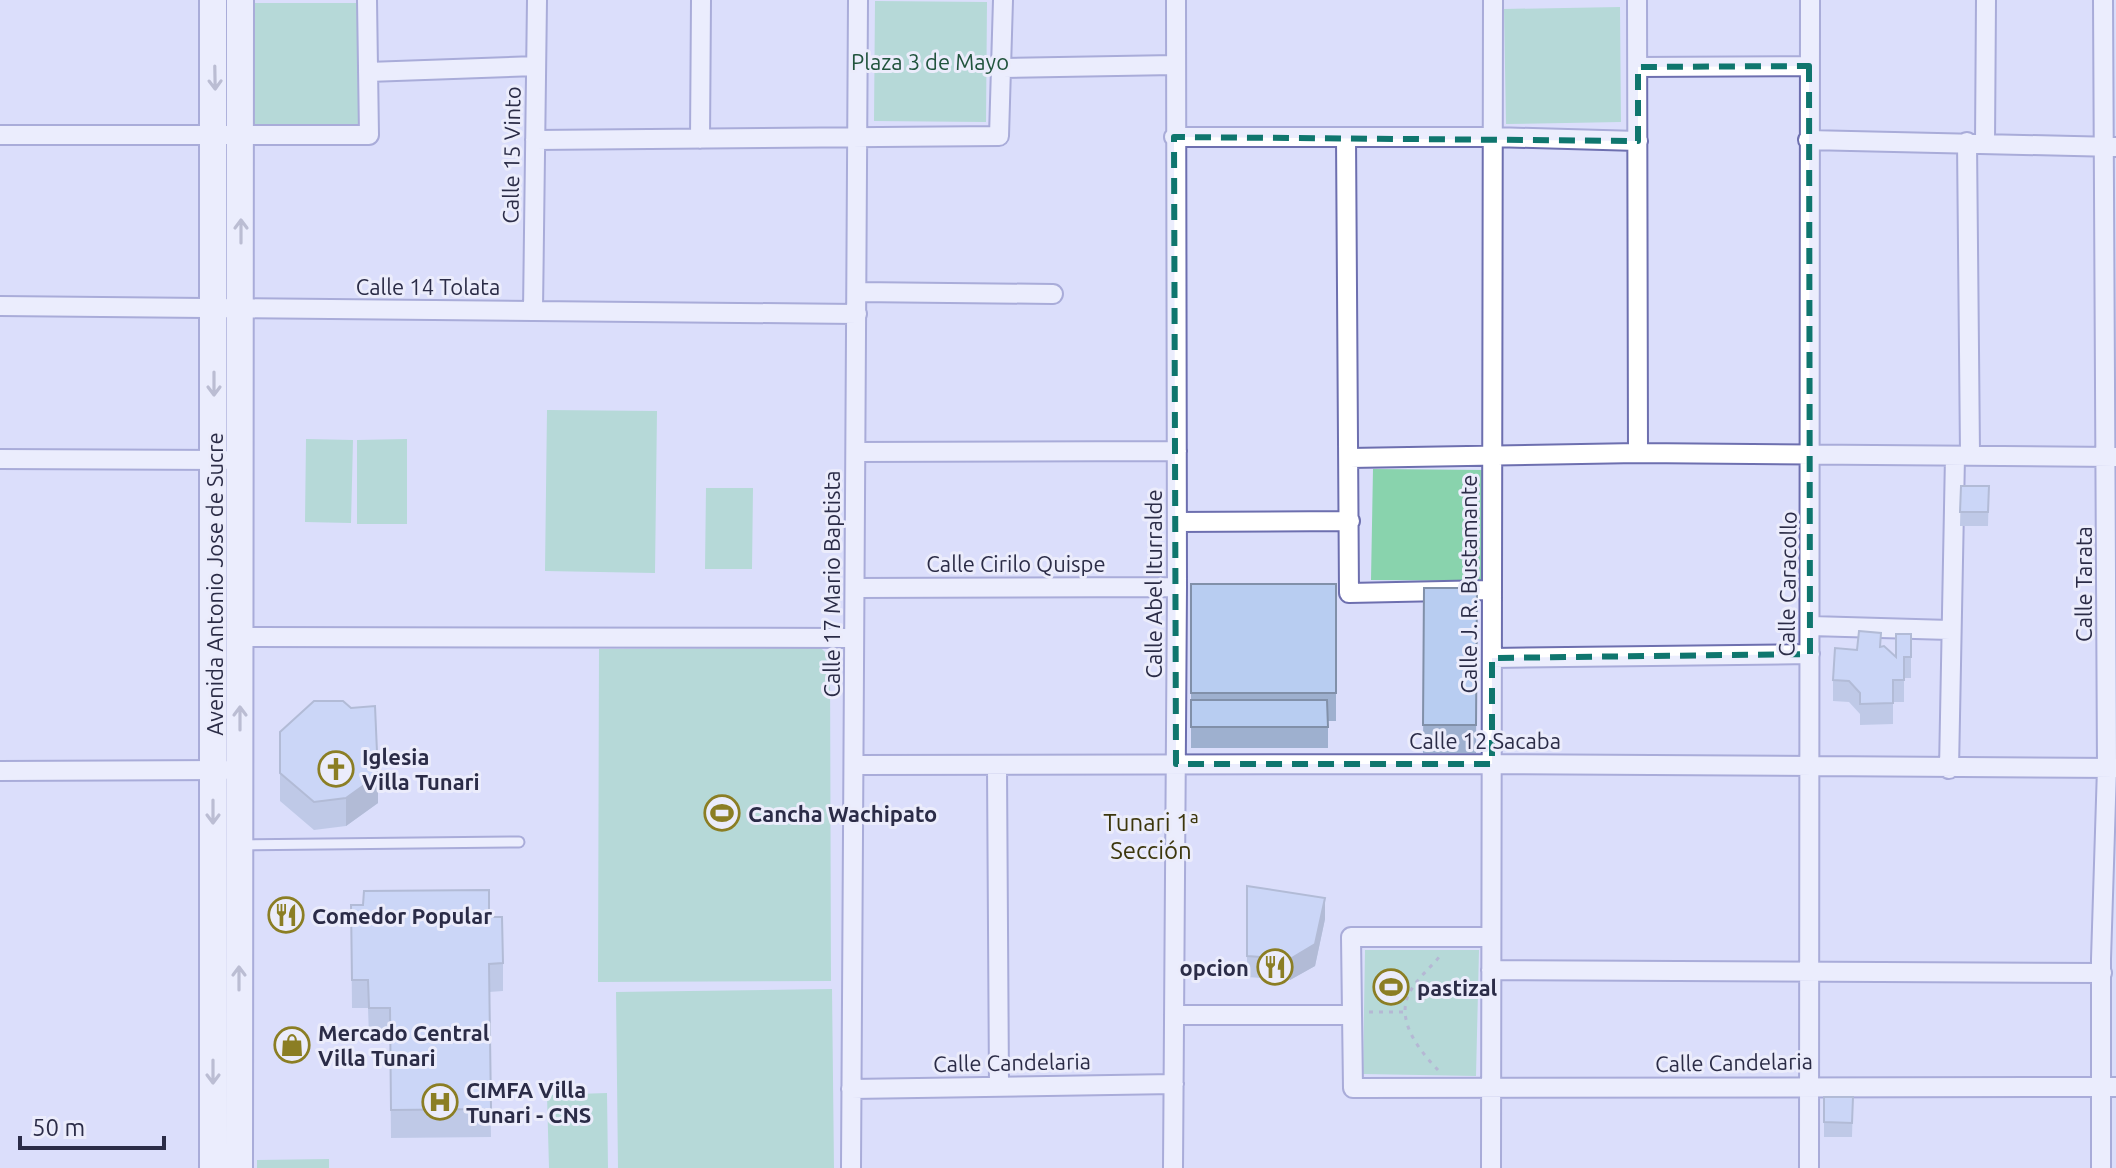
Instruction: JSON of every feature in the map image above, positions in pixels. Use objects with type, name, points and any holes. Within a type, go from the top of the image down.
[{"type":"main road","name":"Avenida Antonio Jose de Sucre","points":[[213,0],[228,134],[242,309],[240,770],[226,845],[213,1168]]},
{"type":"main road","name":"Avenida Antonio Jose de Sucre","points":[[239,1168],[226,845],[213,771],[214,306],[240,0]]},
{"type":"street","points":[[0,135],[369,135],[367,0]]},
{"type":"street","name":"Calle 15 Vinto","points":[[533,310],[537,0]]},
{"type":"street","points":[[700,139],[701,0]]},
{"type":"street","name":"Calle 17 Mario Baptista","points":[[851,1168],[858,0]]},
{"type":"street","points":[[535,140],[999,136],[1003,0]]},
{"type":"street","name":"Calle Abel Iturralde","points":[[1173,1168],[1177,587],[1176,0]]},
{"type":"street","name":"Calle J. R. Bustamante","points":[[1491,1168],[1493,0]]},
{"type":"street","points":[[1637,0],[1638,453]]},
{"type":"street","name":"Calle Caracollo","points":[[1809,1168],[1810,0]]},
{"type":"street","points":[[1949,769],[1950,630],[1986,0]]},
{"type":"street","name":"Calle Tarata","points":[[2101,1168],[2108,1087],[2106,964],[2112,768],[2107,8]]},
{"type":"street","points":[[1003,68],[1174,65]]},
{"type":"street","points":[[368,72],[536,66]]},
{"type":"street","points":[[1638,67],[1809,66]]},
{"type":"street","points":[[1174,137],[1493,137],[1638,141]]},
{"type":"street","points":[[1346,137],[1349,593],[1492,590]]},
{"type":"street","points":[[1808,140],[2109,147]]},
{"type":"street","points":[[857,292],[1053,294]]},
{"type":"street","name":"Calle 14 Tolata","points":[[0,306],[857,314]]},
{"type":"street","points":[[856,452],[1177,451]]},
{"type":"street","points":[[1350,458],[1638,453],[2111,457]]},
{"type":"street","points":[[0,459],[241,460]]},
{"type":"street","points":[[1177,522],[1350,521]]},
{"type":"street","name":"Calle Cirilo Quispe","points":[[855,588],[1177,587]]},
{"type":"street","points":[[1811,626],[1950,630]]},
{"type":"street","points":[[241,637],[854,638]]},
{"type":"street","points":[[1492,658],[1810,654]]},
{"type":"street","name":"Calle 12 Sacaba","points":[[854,765],[1492,764],[2112,768]]},
{"type":"street","points":[[997,767],[999,1086]]},
{"type":"street","points":[[0,771],[240,770]]},
{"type":"street","points":[[1174,1015],[1352,1015],[1351,937],[1491,937]]},
{"type":"street","points":[[1491,970],[2106,964]]},
{"type":"street","name":"Calle Candelaria","points":[[1352,1015],[1353,1088],[2108,1087]]},
{"type":"street","name":"Calle Candelaria","points":[[851,1089],[1174,1084]]},
{"type":"lane","points":[[226,845],[519,842]]},
{"type":"path","points":[[1427,1073],[1441,1073],[1412,1039],[1406,1012],[1409,992],[1441,954],[1428,954]]},
{"type":"path","points":[[1366,1000],[1365,1012],[1406,1012]]},
{"type":"highlighted area","points":[[1809,66],[1810,654],[1492,658],[1492,764],[1176,764],[1174,137],[1638,141],[1638,67]]},
{"type":"green space","name":"Plaza 3 de Mayo","points":[[875,1],[987,2],[986,122],[874,121]]},
{"type":"green space","points":[[252,3],[363,3],[361,130],[251,129]]},
{"type":"green space","points":[[1620,7],[1621,122],[1506,124],[1504,9]]},
{"type":"green space","points":[[547,410],[657,411],[655,573],[545,571]]},
{"type":"green space","points":[[306,439],[353,440],[351,523],[305,522]]},
{"type":"green space","points":[[407,439],[407,524],[357,524],[357,440]]},
{"type":"green space","points":[[1373,469],[1486,470],[1484,581],[1371,580]]},
{"type":"green space","points":[[706,488],[753,488],[752,569],[705,569]]},
{"type":"green space","name":"Cancha Wachipato","points":[[821,648],[830,657],[831,981],[598,982],[599,649]]},
{"type":"green space","points":[[1365,950],[1479,950],[1476,1076],[1363,1074]]},
{"type":"green space","points":[[832,989],[834,1168],[618,1168],[616,992]]},
{"type":"green space","points":[[607,1093],[608,1168],[549,1168],[547,1095]]},
{"type":"green space","points":[[329,1159],[329,1168],[257,1168],[257,1160]]},
{"type":"building","points":[[1961,486],[1989,486],[1988,512],[1960,512]]},
{"type":"building","points":[[1191,584],[1336,584],[1336,693],[1191,693]]},
{"type":"building","points":[[1424,588],[1477,588],[1476,725],[1423,725]]},
{"type":"building","points":[[1859,631],[1881,633],[1880,647],[1884,646],[1896,657],[1896,634],[1911,634],[1911,657],[1904,657],[1904,680],[1893,680],[1893,703],[1860,704],[1860,693],[1849,681],[1833,680],[1835,648],[1857,650]]},
{"type":"building","points":[[1191,700],[1327,700],[1328,727],[1191,727]]},
{"type":"building","points":[[314,701],[343,701],[351,708],[375,706],[378,775],[346,798],[314,802],[280,773],[280,732]]},
{"type":"building","points":[[1247,886],[1325,898],[1315,944],[1290,959],[1247,956]]},
{"type":"building","points":[[489,890],[489,917],[502,917],[503,963],[489,964],[491,1109],[391,1110],[390,1008],[369,1008],[368,980],[352,980],[351,905],[363,905],[364,891]]},
{"type":"building","points":[[1824,1097],[1853,1097],[1852,1123],[1824,1122]]},
{"type":"place","name":"Iglesia Villa Tunari","points":[[336,769]]},
{"type":"place","name":"Cancha Wachipato","points":[[722,813]]},
{"type":"place","name":"Comedor Popular","points":[[286,915]]},
{"type":"place","name":"opcion","points":[[1275,967]]},
{"type":"place","name":"pastizal","points":[[1391,987]]},
{"type":"place","name":"Mercado Central Villa Tunari","points":[[292,1045]]},
{"type":"place","name":"CIMFA Villa Tunari - CNS","points":[[440,1102]]},
{"type":"district","name":"Tunari 1ª Sección","points":[[1151,836]]}]
